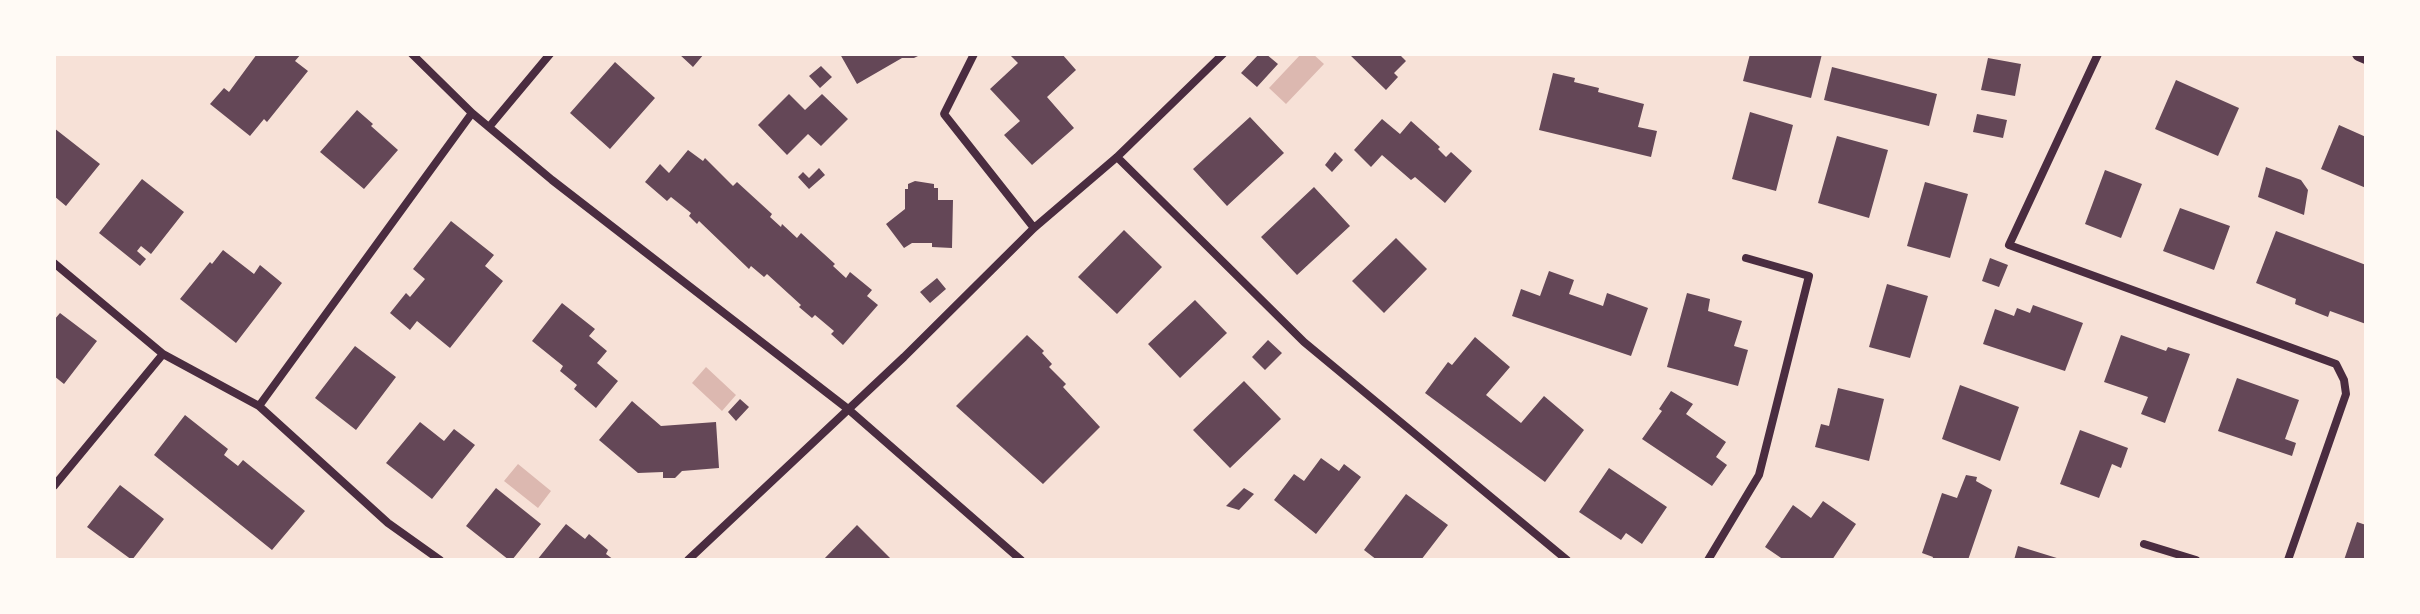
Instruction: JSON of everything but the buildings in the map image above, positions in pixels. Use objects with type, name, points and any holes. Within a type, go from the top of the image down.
[{"type":"street","points":[[412,54],[472,113],[552,180],[848,409],[1021,560]]},
{"type":"street","points":[[489,127],[550,54]]},
{"type":"street","points":[[974,54],[944,114],[1034,228]]},
{"type":"street","points":[[688,560],[1034,228],[1117,157],[1223,54]]},
{"type":"street","points":[[2098,54],[2009,245],[2336,364],[2344,380],[2346,394],[2288,560]]},
{"type":"street","points":[[2359,54],[2366,57]]},
{"type":"street","points":[[259,406],[472,113]]},
{"type":"street","points":[[1117,157],[1304,342],[1567,560]]},
{"type":"street","points":[[1708,560],[1759,475],[1809,276],[1746,258]]},
{"type":"street","points":[[54,263],[163,354],[259,406],[388,523],[440,560]]},
{"type":"street","points":[[54,486],[163,354]]},
{"type":"street","points":[[2144,544],[2196,560]]},
{"type":"shaded area","points":[[1301,54],[1313,54],[1324,64],[1286,104],[1269,88]]},
{"type":"shaded area","points":[[706,367],[736,395],[722,411],[692,383]]},
{"type":"shaded area","points":[[518,464],[551,491],[538,508],[504,481]]}]
